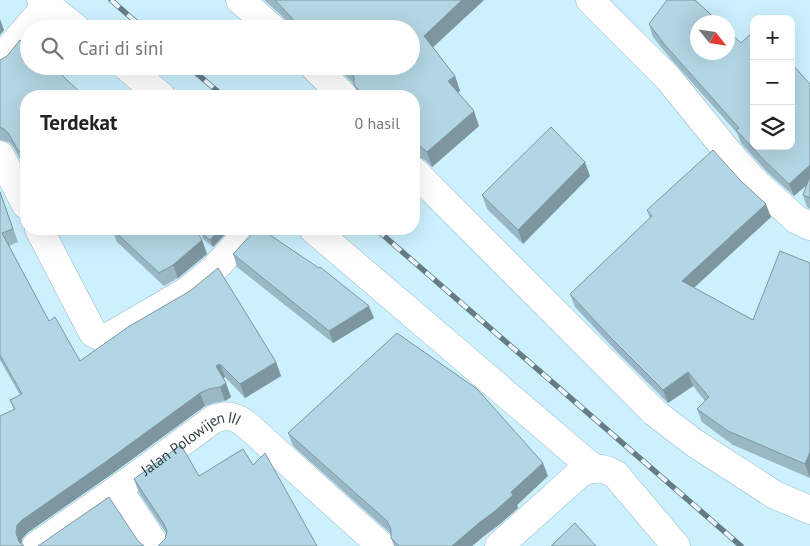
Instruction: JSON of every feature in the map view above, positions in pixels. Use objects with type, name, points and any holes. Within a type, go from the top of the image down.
[{"type":"street","points":[[240,0],[263,20]]},
{"type":"street","points":[[590,0],[668,78],[728,152],[757,184],[797,220],[810,226]]},
{"type":"street","points":[[30,20],[44,2],[66,20]]},
{"type":"street","points":[[0,59],[20,33]]},
{"type":"street","points":[[136,75],[154,90]]},
{"type":"street","points":[[322,75],[338,90]]},
{"type":"street","points":[[0,155],[20,193]]},
{"type":"street","points":[[420,177],[654,412],[693,442],[775,495],[810,510]]},
{"type":"street","points":[[42,235],[93,333],[101,337],[108,337],[187,291],[215,268],[245,235]]},
{"type":"street","points":[[320,235],[594,468]]},
{"type":"street","name":"Jalan Polowijen III","points":[[36,546],[214,419],[225,415],[231,416],[247,425],[381,546]]},
{"type":"street","points":[[499,546],[578,475],[594,468],[609,471],[616,475],[676,546]]},
{"type":"street","points":[[118,489],[156,546]]},
{"type":"building","points":[[275,0],[462,0],[424,36],[455,76],[448,81],[474,111],[427,152],[420,146],[420,90],[359,90],[354,85],[353,75],[420,75],[420,20],[294,20]]},
{"type":"building","points":[[667,0],[695,0],[711,15],[690,15],[690,60],[735,60],[735,37],[741,43],[750,35],[750,145],[736,130],[739,128],[665,45],[649,24]]},
{"type":"building","points":[[20,40],[20,75],[62,75],[78,90],[20,90],[20,152],[9,134],[0,127],[0,60],[7,56]]},
{"type":"building","points":[[795,67],[810,84],[810,165],[789,184],[755,150],[795,150]]},
{"type":"building","points":[[551,127],[585,162],[518,230],[482,195]]},
{"type":"building","points":[[713,150],[741,181],[766,204],[682,281],[753,320],[780,251],[810,263],[810,452],[805,464],[728,431],[697,409],[709,397],[688,372],[663,390],[570,294],[652,216],[647,210]]},
{"type":"building","points":[[810,176],[810,198],[803,195]]},
{"type":"building","points":[[0,192],[13,229],[2,233],[49,321],[55,317],[80,361],[128,327],[190,291],[218,268],[276,362],[240,384],[220,364],[216,366],[226,383],[220,387],[200,393],[22,520],[17,525],[16,533],[19,542],[24,546],[0,546],[0,416],[15,409],[10,400],[22,394],[0,355]]},
{"type":"building","points":[[118,235],[199,235],[202,240],[173,265],[159,273]]},
{"type":"building","points":[[204,235],[215,235],[210,240]]},
{"type":"building","points":[[250,235],[270,235],[320,267],[369,306],[329,331],[233,254]]},
{"type":"building","points":[[397,333],[477,389],[543,463],[511,492],[513,495],[452,546],[399,546],[391,538],[391,529],[387,521],[288,433]]},
{"type":"building","points":[[181,445],[199,476],[243,449],[253,465],[265,453],[317,546],[158,546],[165,539],[167,531],[134,479]]},
{"type":"building","points":[[109,497],[138,541],[144,546],[38,546]]},
{"type":"building","points":[[575,523],[596,546],[551,546]]},
{"type":"railway","points":[[111,0],[134,20]]},
{"type":"railway","points":[[198,75],[216,90]]},
{"type":"railway","points":[[383,235],[741,546]]}]
